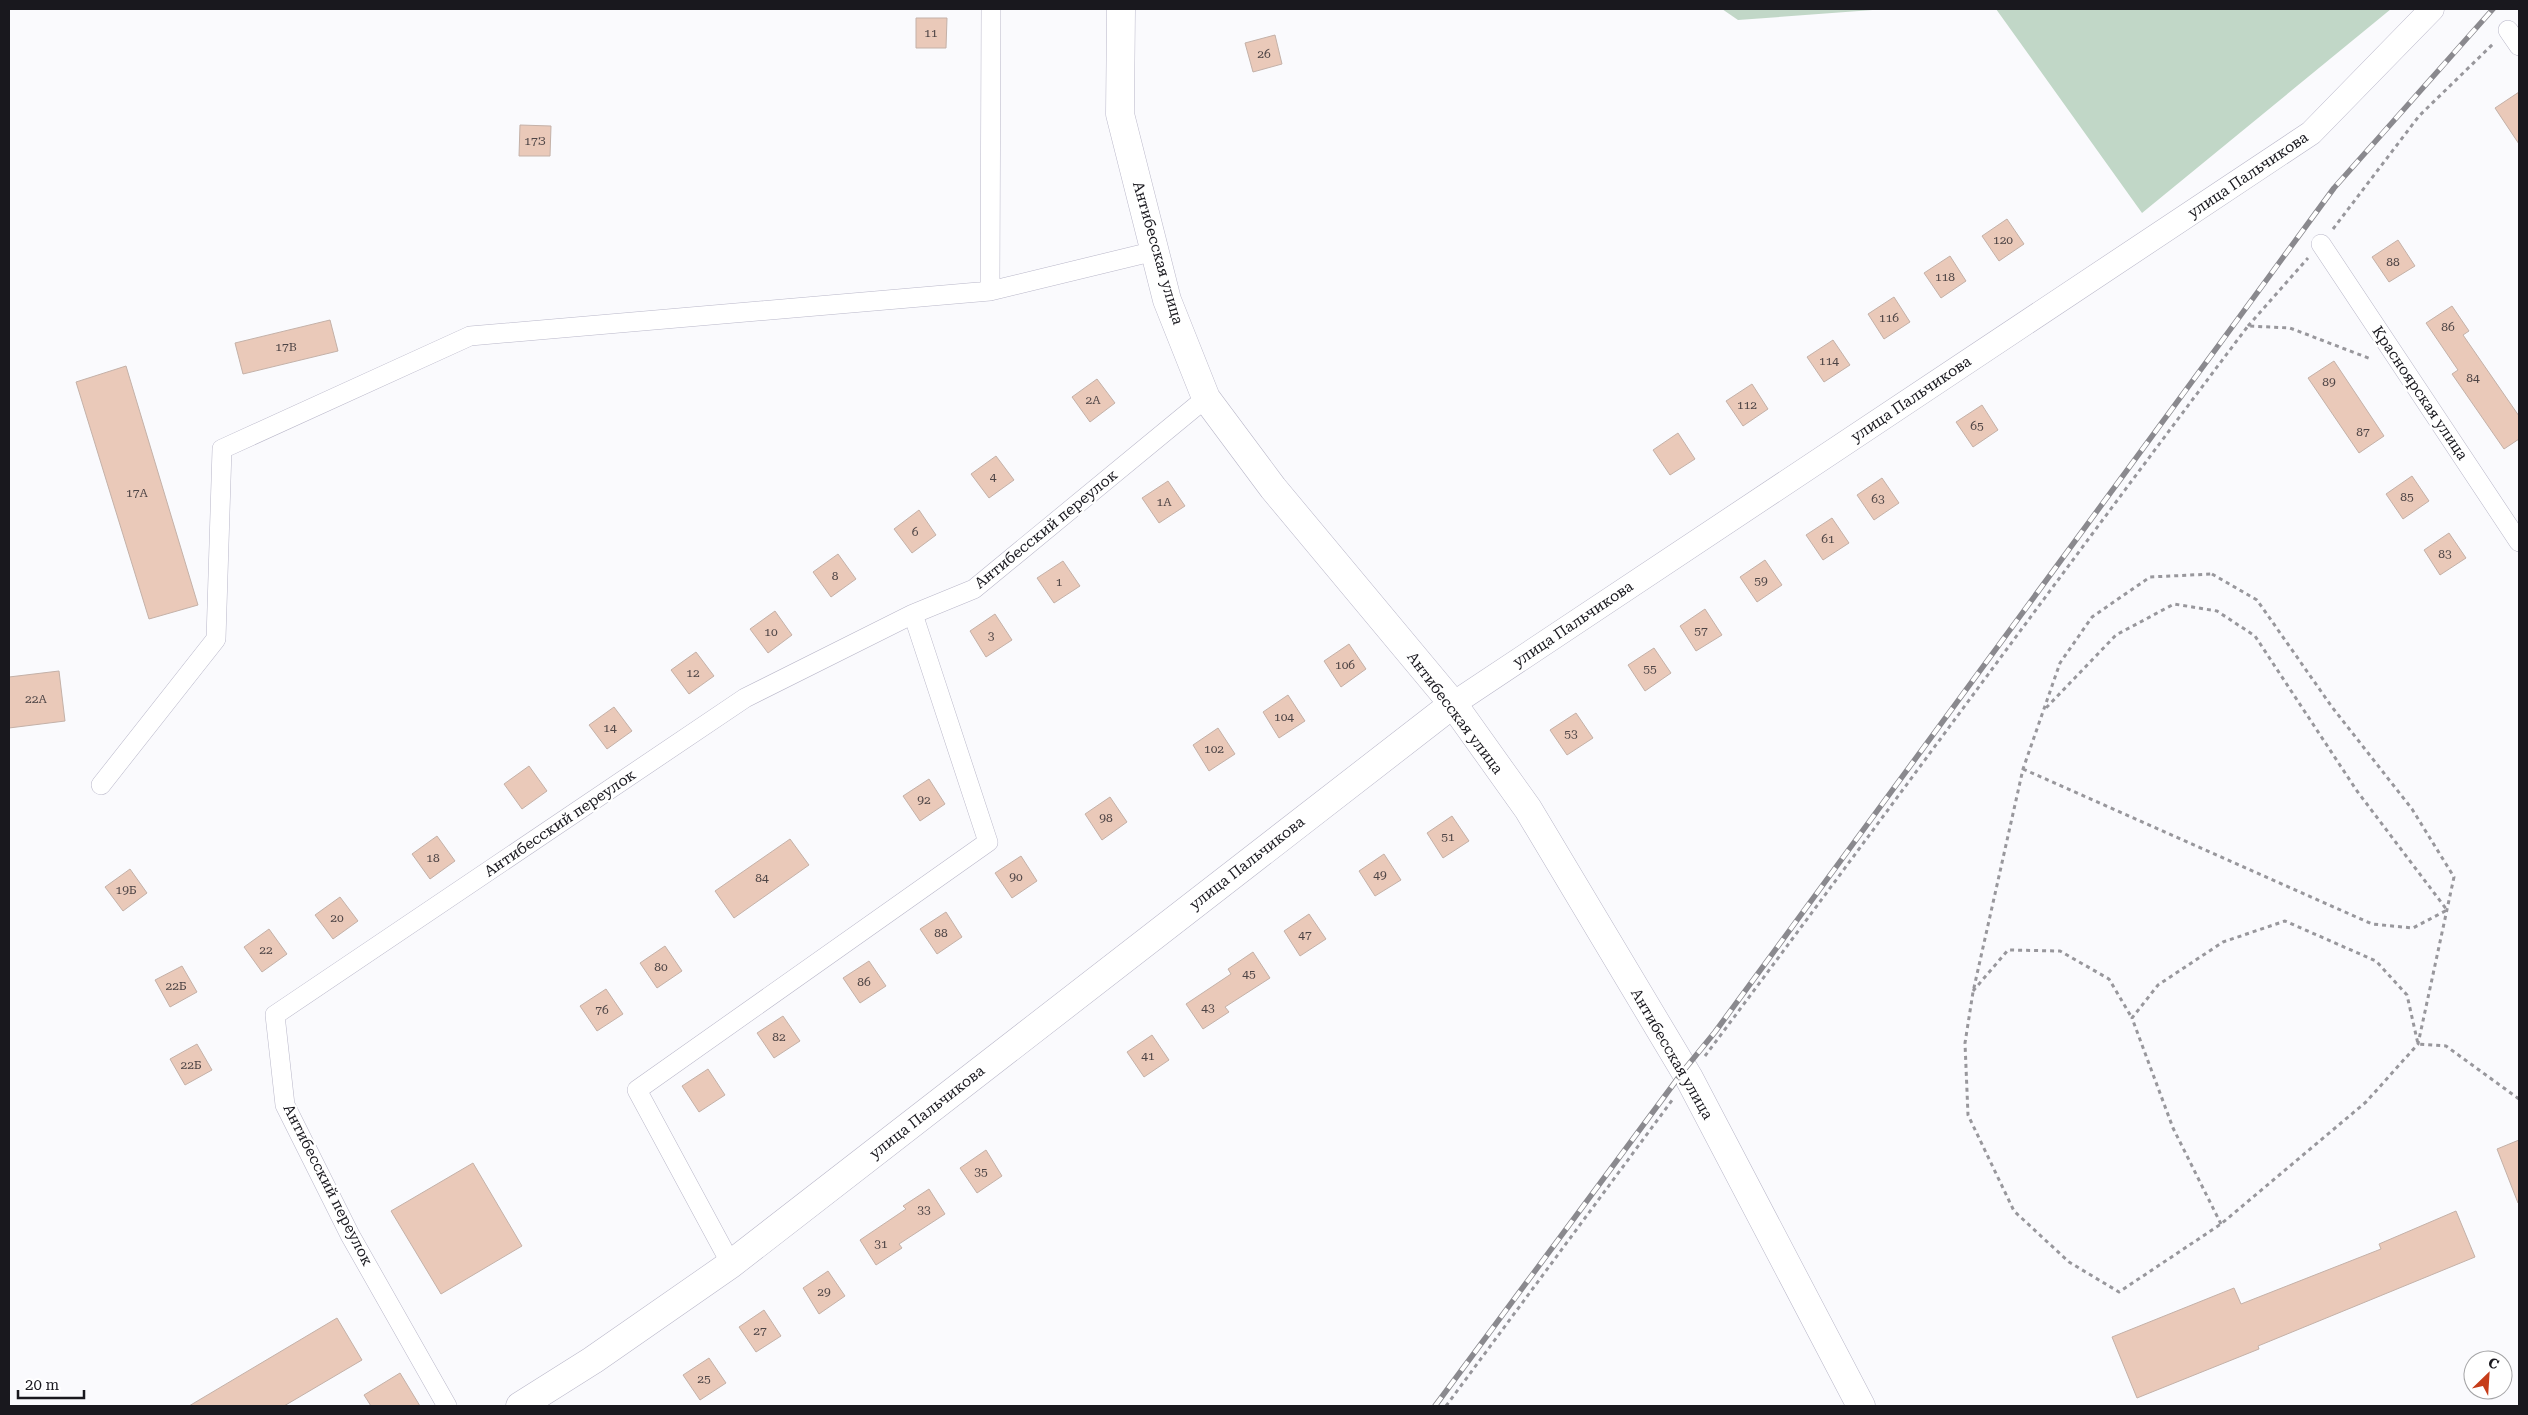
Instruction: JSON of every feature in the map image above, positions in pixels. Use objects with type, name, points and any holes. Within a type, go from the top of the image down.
[{"type":"main road","name":"Антибесская улица","points":[[1121,9],[1120,114],[1168,300],[1206,398],[1273,488],[1452,704],[1528,810],[1689,1078],[1861,1406]]},
{"type":"main road","name":"улица Пальчикова","points":[[520,1406],[593,1360],[731,1264],[1452,704]]},
{"type":"street","points":[[990,291],[991,9]]},
{"type":"street","name":"улица Пальчикова","points":[[1452,704],[2311,133],[2432,9]]},
{"type":"street","points":[[2508,30],[2519,46]]},
{"type":"street","name":"Красноярская улица","points":[[2321,244],[2519,542]]},
{"type":"street","points":[[102,785],[216,639],[222,449],[470,336],[990,291],[1155,251]]},
{"type":"street","name":"Антибесский переулок","points":[[447,1406],[350,1235],[285,1104],[275,1015],[745,698],[913,614],[974,589],[1206,398]]},
{"type":"street","points":[[731,1264],[636,1090],[988,842],[913,614]]},
{"type":"path","points":[[1446,1406],[1929,757],[2121,494],[2248,326],[2321,244],[2419,116],[2508,30]]},
{"type":"path","points":[[2248,326],[2290,328],[2406,371]]},
{"type":"path","points":[[2212,574],[2257,600],[2332,708],[2412,809],[2454,876],[2418,1044],[2366,1102],[2221,1224],[2119,1292],[2069,1262],[2014,1211],[1968,1115],[1965,1043],[1973,992],[2023,769],[2060,662],[2092,617],[2150,577],[2212,574]]},
{"type":"path","points":[[2043,711],[2116,635],[2174,604],[2217,611],[2255,636],[2357,791],[2448,910]]},
{"type":"path","points":[[2023,769],[2372,924],[2413,928],[2448,910]]},
{"type":"path","points":[[2132,1018],[2158,985],[2223,942],[2285,921],[2376,961],[2407,995],[2418,1044]]},
{"type":"path","points":[[1973,992],[2008,950],[2060,951],[2109,979],[2132,1018],[2173,1128],[2221,1224]]},
{"type":"path","points":[[2418,1044],[2446,1046],[2519,1099]]},
{"type":"green space","points":[[1722,9],[1886,9],[1738,20]]},
{"type":"green space","points":[[1996,9],[2391,9],[2142,213]]},
{"type":"building","points":[[916,18],[947,18],[946,48],[916,48]]},
{"type":"building","points":[[1275,35],[1282,64],[1253,72],[1245,43]]},
{"type":"building","points":[[2519,92],[2519,144],[2495,108]]},
{"type":"building","points":[[520,125],[551,126],[550,156],[519,156]]},
{"type":"building","points":[[2007,219],[2024,244],[1999,261],[1982,236]]},
{"type":"building","points":[[2398,240],[2415,266],[2389,282],[2372,257]]},
{"type":"building","points":[[1950,256],[1966,281],[1941,298],[1924,273]]},
{"type":"building","points":[[1894,297],[1910,322],[1884,339],[1868,314]]},
{"type":"building","points":[[2452,306],[2469,331],[2463,335],[2519,416],[2519,439],[2504,449],[2452,374],[2458,370],[2426,323]]},
{"type":"building","points":[[330,320],[338,351],[243,374],[235,343]]},
{"type":"building","points":[[1833,340],[1850,365],[1824,382],[1807,357]]},
{"type":"building","points":[[2334,361],[2384,436],[2359,453],[2308,378]]},
{"type":"building","points":[[126,366],[198,605],[149,619],[76,382]]},
{"type":"building","points":[[1097,379],[1115,403],[1090,422],[1072,397]]},
{"type":"building","points":[[1752,384],[1768,409],[1743,426],[1726,401]]},
{"type":"building","points":[[1982,405],[1998,430],[1973,447],[1956,422]]},
{"type":"building","points":[[1678,433],[1695,459],[1670,475],[1653,450]]},
{"type":"building","points":[[996,456],[1014,480],[989,498],[971,474]]},
{"type":"building","points":[[2412,476],[2429,501],[2403,519],[2386,494]]},
{"type":"building","points":[[1882,478],[1899,503],[1874,520],[1857,495]]},
{"type":"building","points":[[1168,481],[1185,506],[1159,523],[1142,498]]},
{"type":"building","points":[[919,510],[936,535],[912,553],[894,529]]},
{"type":"building","points":[[1832,518],[1849,543],[1823,560],[1806,535]]},
{"type":"building","points":[[2449,533],[2466,558],[2440,575],[2424,550]]},
{"type":"building","points":[[838,554],[856,579],[831,597],[813,572]]},
{"type":"building","points":[[1765,560],[1782,585],[1757,602],[1740,577]]},
{"type":"building","points":[[1063,561],[1080,586],[1054,603],[1037,578]]},
{"type":"building","points":[[1705,609],[1722,635],[1696,651],[1680,626]]},
{"type":"building","points":[[775,611],[792,635],[768,653],[750,629]]},
{"type":"building","points":[[995,614],[1012,640],[986,657],[970,631]]},
{"type":"building","points":[[1349,644],[1366,669],[1341,687],[1324,661]]},
{"type":"building","points":[[1654,648],[1671,673],[1645,691],[1628,665]]},
{"type":"building","points":[[696,652],[714,676],[689,694],[671,670]]},
{"type":"building","points":[[59,671],[65,721],[9,728],[9,677]]},
{"type":"building","points":[[1288,695],[1305,721],[1279,738],[1263,712]]},
{"type":"building","points":[[614,707],[632,731],[607,749],[589,725]]},
{"type":"building","points":[[1576,713],[1593,738],[1567,755],[1550,730]]},
{"type":"building","points":[[1218,728],[1235,754],[1209,771],[1193,745]]},
{"type":"building","points":[[529,766],[547,791],[522,809],[504,784]]},
{"type":"building","points":[[929,779],[945,804],[920,821],[903,796]]},
{"type":"building","points":[[1110,797],[1127,822],[1102,840],[1085,814]]},
{"type":"building","points":[[1452,816],[1469,841],[1443,858],[1427,833]]},
{"type":"building","points":[[437,836],[455,861],[430,879],[412,854]]},
{"type":"building","points":[[790,839],[809,865],[734,918],[715,891]]},
{"type":"building","points":[[1384,854],[1401,880],[1375,896],[1359,871]]},
{"type":"building","points":[[1021,856],[1037,881],[1012,898],[995,873]]},
{"type":"building","points":[[130,869],[147,893],[123,911],[105,887]]},
{"type":"building","points":[[340,897],[358,921],[333,939],[315,915]]},
{"type":"building","points":[[946,912],[962,937],[937,954],[920,929]]},
{"type":"building","points":[[1309,914],[1326,939],[1300,956],[1284,931]]},
{"type":"building","points":[[269,929],[287,954],[262,972],[244,947]]},
{"type":"building","points":[[665,946],[682,971],[657,988],[640,963]]},
{"type":"building","points":[[1253,952],[1270,978],[1225,1007],[1229,1012],[1203,1029],[1186,1004],[1231,974],[1228,969]]},
{"type":"building","points":[[869,961],[886,986],[860,1003],[843,978]]},
{"type":"building","points":[[182,966],[197,992],[170,1007],[155,980]]},
{"type":"building","points":[[606,989],[623,1014],[597,1031],[580,1006]]},
{"type":"building","points":[[783,1016],[800,1041],[774,1058],[757,1033]]},
{"type":"building","points":[[1152,1035],[1169,1060],[1144,1077],[1127,1052]]},
{"type":"building","points":[[197,1044],[212,1070],[185,1085],[170,1059]]},
{"type":"building","points":[[708,1069],[725,1095],[699,1112],[682,1086]]},
{"type":"building","points":[[2519,1140],[2519,1202],[2518,1203],[2497,1149]]},
{"type":"building","points":[[986,1150],[1002,1176],[977,1193],[960,1168]]},
{"type":"building","points":[[473,1163],[522,1246],[441,1294],[391,1211]]},
{"type":"building","points":[[929,1189],[945,1214],[899,1244],[902,1248],[876,1265],[860,1240],[906,1209],[903,1206]]},
{"type":"building","points":[[2456,1211],[2475,1257],[2258,1346],[2259,1349],[2137,1398],[2112,1337],[2234,1288],[2241,1304],[2381,1249],[2379,1244]]},
{"type":"building","points":[[828,1271],[845,1296],[819,1314],[803,1288]]},
{"type":"building","points":[[764,1310],[781,1336],[756,1352],[739,1327]]},
{"type":"building","points":[[337,1318],[362,1360],[284,1406],[189,1406]]},
{"type":"building","points":[[709,1358],[726,1383],[700,1400],[683,1375]]},
{"type":"building","points":[[400,1373],[420,1406],[371,1406],[364,1395]]},
{"type":"railway","points":[[1435,1406],[1684,1070],[1715,1032],[2334,188],[2493,9]]}]
